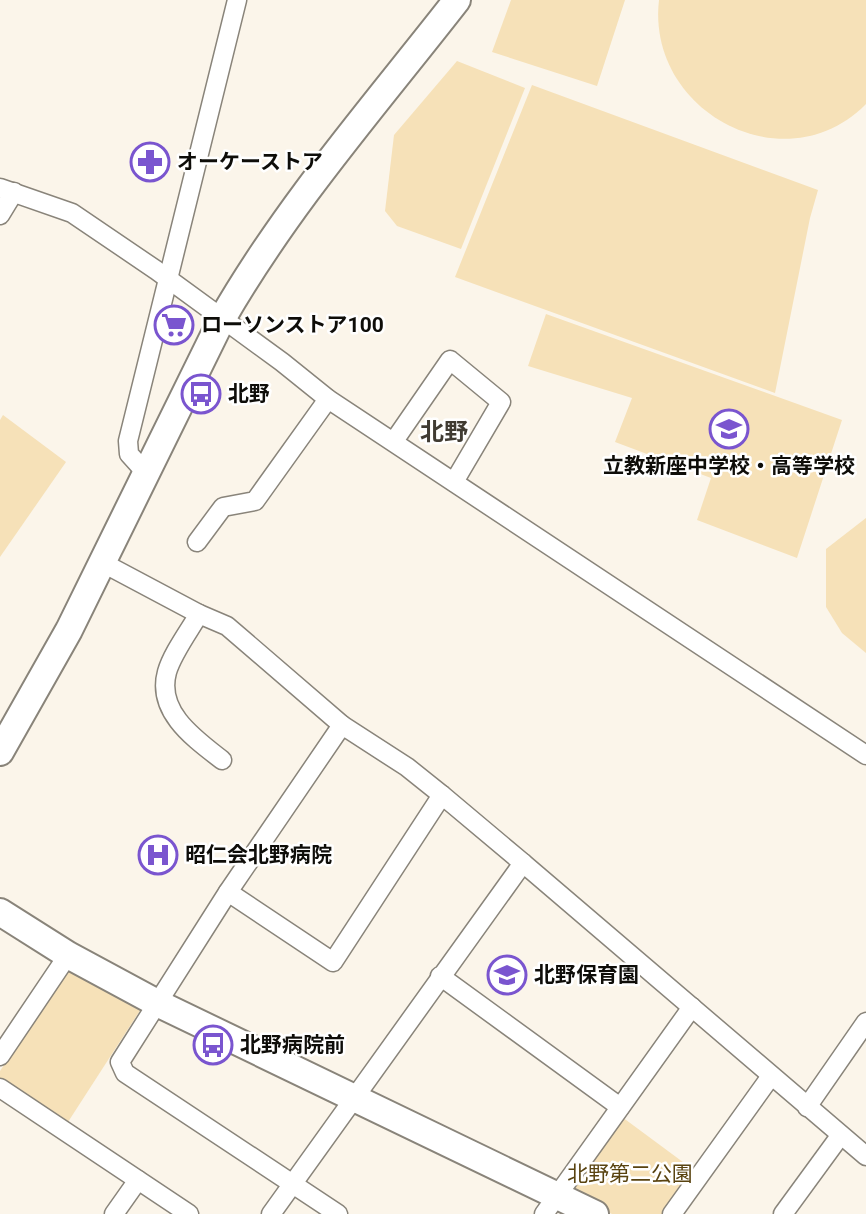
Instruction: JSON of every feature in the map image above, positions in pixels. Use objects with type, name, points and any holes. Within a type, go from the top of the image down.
[{"type":"street","points":[[147,474],[129,454],[128,441],[237,0]]},
{"type":"street","points":[[0,752],[45,675],[222,319],[248,274],[281,227],[457,0]]},
{"type":"street","points":[[0,215],[7,190],[72,213],[168,279],[328,398],[866,755]]},
{"type":"street","points":[[394,442],[450,360],[501,402],[454,482]]},
{"type":"street","points":[[197,542],[223,507],[256,501],[328,398]]},
{"type":"street","points":[[103,563],[227,626],[342,725],[407,767],[442,794],[866,1156]]},
{"type":"street","points":[[199,614],[167,670],[168,702],[174,718],[222,760]]},
{"type":"street","points":[[332,1212],[293,1182],[125,1073],[120,1062],[228,892],[342,725]]},
{"type":"street","points":[[228,892],[333,962],[442,794]]},
{"type":"street","points":[[271,1214],[523,863]]},
{"type":"street","points":[[0,912],[68,955],[157,1003],[353,1097],[550,1205],[595,1214]]},
{"type":"street","points":[[0,1056],[68,955]]},
{"type":"street","points":[[440,976],[620,1107]]},
{"type":"street","points":[[550,1205],[692,1007]]},
{"type":"street","points":[[807,1107],[866,1023]]},
{"type":"street","points":[[672,1214],[771,1076]]},
{"type":"street","points":[[0,1089],[189,1214]]},
{"type":"street","points":[[783,1214],[840,1136]]},
{"type":"street","points":[[114,1214],[138,1180]]},
{"type":"green space","points":[[511,0],[625,0],[597,86],[492,52]]},
{"type":"green space","points":[[659,0],[866,0],[866,104],[833,128],[798,138],[761,137],[727,125],[697,104],[674,75],[661,40]]},
{"type":"green space","points":[[457,61],[525,88],[461,249],[397,226],[385,211],[394,135]]},
{"type":"green space","points":[[532,85],[818,190],[775,393],[455,277]]},
{"type":"green space","points":[[546,314],[842,420],[797,558],[697,520],[711,478],[615,442],[632,398],[528,366]]},
{"type":"green space","points":[[3,415],[66,462],[0,557],[0,420]]},
{"type":"green space","points":[[866,518],[866,653],[842,633],[826,607],[826,549]]},
{"type":"green space","points":[[67,968],[141,1009],[68,1122],[0,1078],[0,1071]]},
{"type":"green space","name":"北野第二公園","points":[[622,1117],[695,1171],[664,1214],[612,1214],[567,1192]]},
{"type":"place","name":"オーケーストア","points":[[150,162]]},
{"type":"place","name":"ローソンストア100","points":[[174,325]]},
{"type":"place","name":"北野","points":[[201,394]]},
{"type":"place","name":"立教新座中学校・高等学校","points":[[729,429]]},
{"type":"place","name":"昭仁会北野病院","points":[[158,855]]},
{"type":"place","name":"北野保育園","points":[[507,975]]},
{"type":"place","name":"北野病院前","points":[[213,1045]]},
{"type":"district","name":"北野","points":[[444,432]]}]
